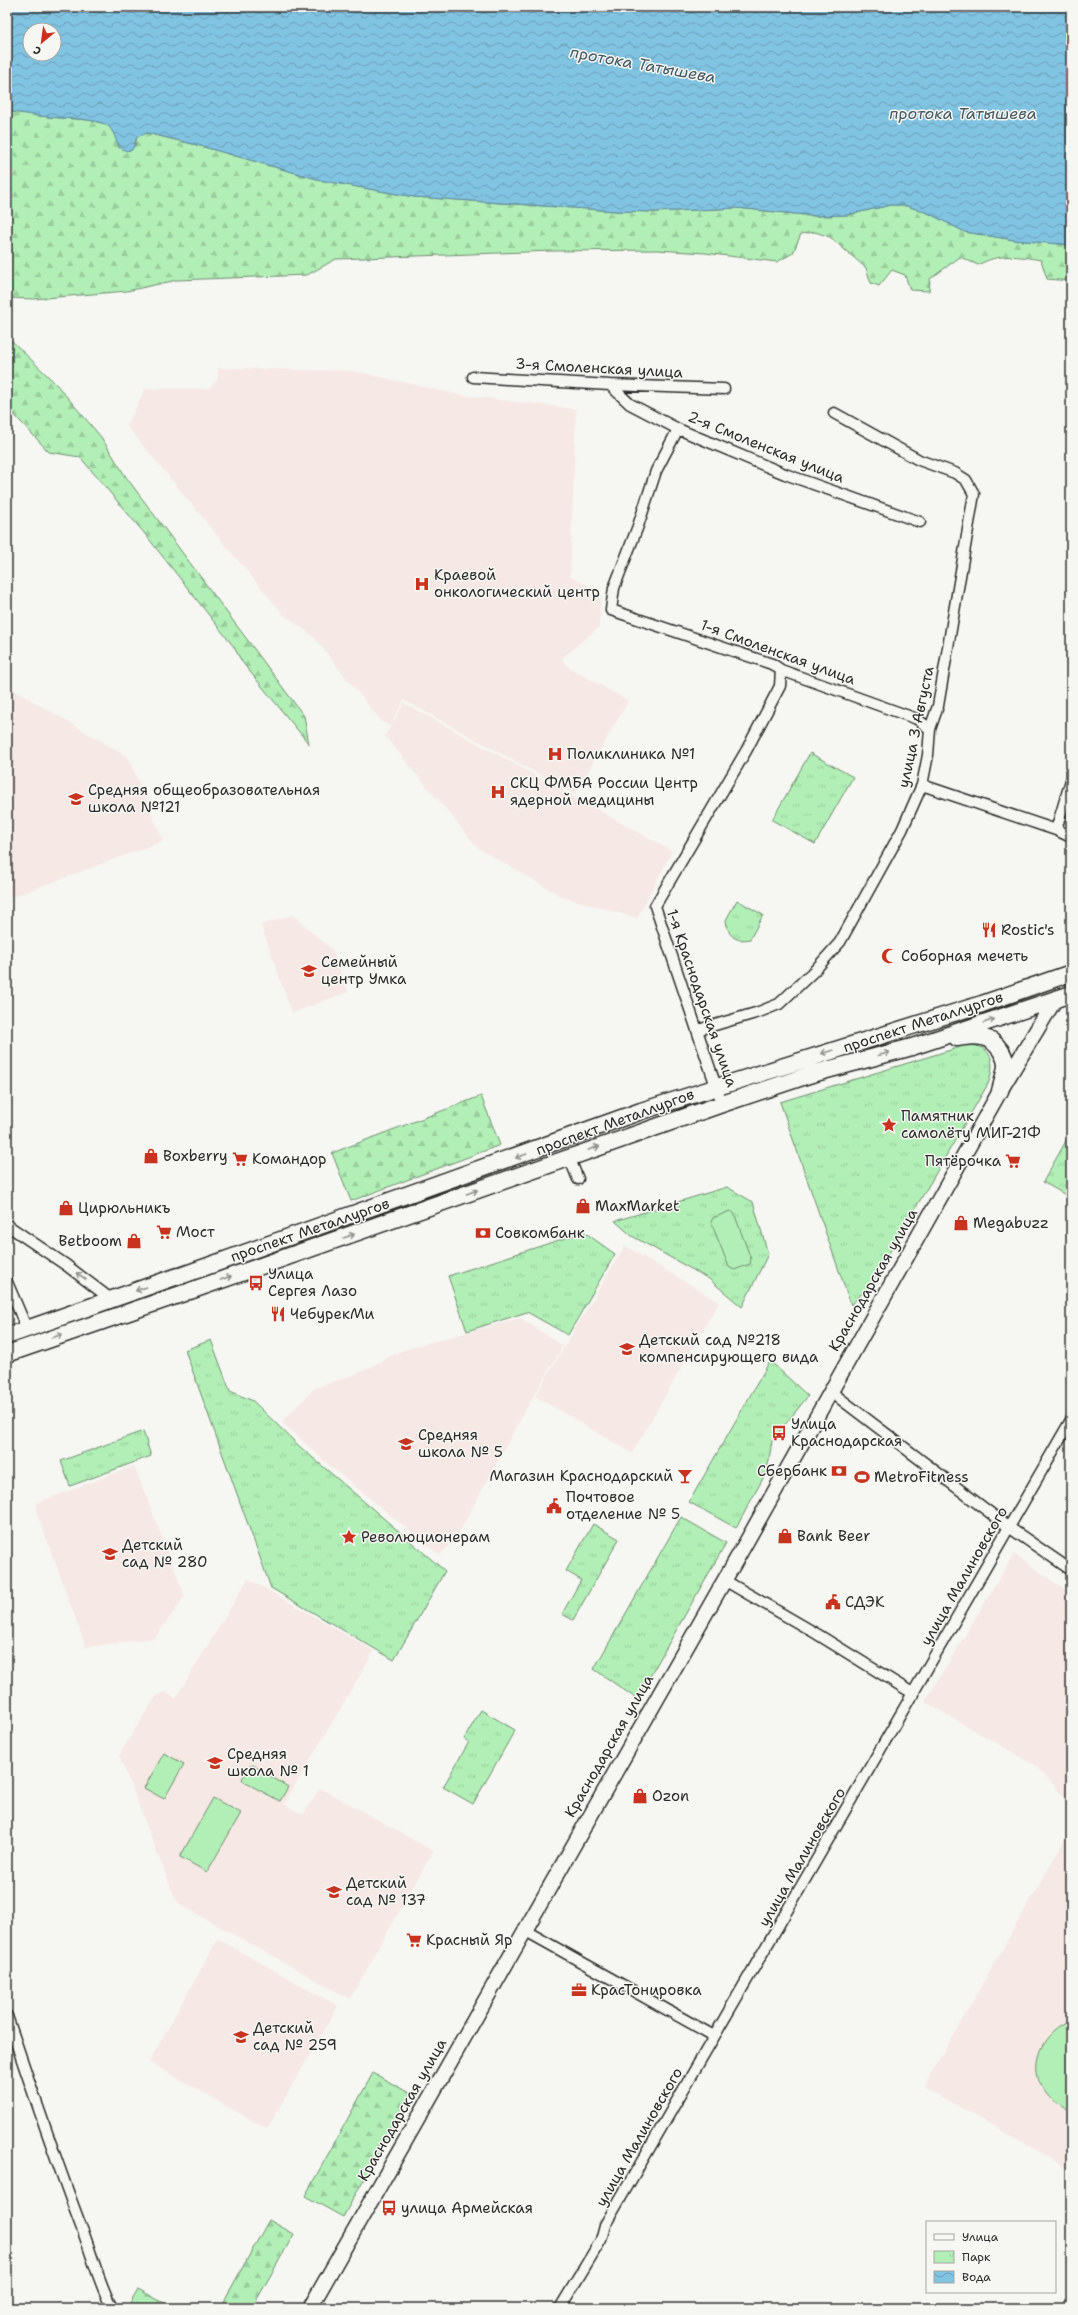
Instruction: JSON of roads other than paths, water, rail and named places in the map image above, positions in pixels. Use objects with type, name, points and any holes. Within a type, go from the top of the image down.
[{"type":"main road","name":"проспект Металлургов","points":[[7,1336],[181,1276],[716,1086],[982,1004],[1071,973]]},
{"type":"main road","points":[[1051,979],[1063,996]]},
{"type":"main road","name":"проспект Металлургов","points":[[7,1354],[382,1225],[722,1104],[812,1074],[912,1047],[1063,996]]},
{"type":"main road","name":"Краснодарская улица","points":[[310,2308],[724,1580],[1000,1090],[1063,996]]},
{"type":"main road","points":[[912,1047],[974,1035],[988,1038],[997,1045],[1004,1056],[1006,1065],[1000,1090]]},
{"type":"main road","points":[[27,1329],[35,1344]]},
{"type":"street","name":"3-я Смоленская улица","points":[[473,377],[610,385],[724,389]]},
{"type":"street","name":"2-я Смоленская улица","points":[[610,385],[630,404],[678,429],[785,474],[920,522]]},
{"type":"street","name":"улица 3 Августа","points":[[698,1030],[779,1004],[820,965],[840,942],[862,905],[902,830],[922,786],[928,755],[930,729],[938,706],[974,494],[966,480],[956,473],[919,460],[834,412]]},
{"type":"street","name":"1-я Смоленская улица","points":[[678,429],[656,471],[638,526],[614,588],[611,610],[717,644],[772,664],[781,670],[917,719],[930,729]]},
{"type":"street","name":"1-я Краснодарская улица","points":[[722,1104],[655,906],[746,751],[780,686],[781,670]]},
{"type":"street","points":[[1056,830],[1071,780]]},
{"type":"street","points":[[922,786],[1056,830],[1071,837]]},
{"type":"street","points":[[570,1157],[578,1179]]},
{"type":"street","points":[[7,1225],[66,1265],[112,1300]]},
{"type":"street","points":[[7,1282],[27,1329]]},
{"type":"street","points":[[830,1391],[1010,1528],[1071,1570]]},
{"type":"street","name":"улица Малиновского","points":[[560,2308],[601,2240],[605,2225],[914,1694],[1071,1420]]},
{"type":"street","points":[[724,1580],[914,1694]]},
{"type":"street","points":[[524,1930],[714,2036]]},
{"type":"street","points":[[7,2016],[65,2186],[96,2268],[104,2294],[112,2308]]},
{"type":"water","name":"протока Татышева","points":[[7,7],[1045,7],[1071,11],[1071,245],[1014,240],[965,232],[928,213],[904,205],[891,205],[847,215],[815,216],[737,208],[655,212],[616,211],[414,197],[324,181],[197,145],[147,133],[137,137],[132,150],[126,150],[119,145],[111,130],[102,123],[90,120],[45,117],[7,111]]},
{"type":"place","name":"Краевой онкологический центр","points":[[422,584]]},
{"type":"place","name":"Поликлиника №1","points":[[555,754]]},
{"type":"place","name":"СКЦ ФМБА России Центр ядерной медицины","points":[[498,792]]},
{"type":"place","name":"Средняя общеобразовательная школа №121","points":[[76,799]]},
{"type":"place","name":"Rostic's","points":[[989,930]]},
{"type":"place","name":"Соборная мечеть","points":[[889,956]]},
{"type":"place","name":"Семейный центр Умка","points":[[309,971]]},
{"type":"place","name":"Памятник самолёту МИГ-21Ф","points":[[889,1125]]},
{"type":"place","name":"Boxberry","points":[[151,1156]]},
{"type":"place","name":"Командор","points":[[240,1159]]},
{"type":"place","name":"Пятёрочка","points":[[1013,1161]]},
{"type":"place","name":"MaxMarket","points":[[583,1206]]},
{"type":"place","name":"Цирюльникъ","points":[[66,1208]]},
{"type":"place","name":"Megabuzz","points":[[961,1223]]},
{"type":"place","name":"Мост","points":[[164,1232]]},
{"type":"place","name":"Совкомбанк","points":[[483,1233]]},
{"type":"place","name":"Betboom","points":[[134,1241]]},
{"type":"place","name":"Улица Сергея Лазо","points":[[256,1283]]},
{"type":"place","name":"ЧебурекМи","points":[[278,1314]]},
{"type":"place","name":"Детский сад №218 компенсирующего вида","points":[[627,1349]]},
{"type":"place","name":"Улица Краснодарская","points":[[779,1433]]},
{"type":"place","name":"Средняя школа № 5","points":[[406,1444]]},
{"type":"place","name":"Сбербанк","points":[[839,1471]]},
{"type":"place","name":"Магазин Краснодарский","points":[[685,1476]]},
{"type":"place","name":"MetroFitness","points":[[862,1477]]},
{"type":"place","name":"Почтовое отделение № 5","points":[[554,1506]]},
{"type":"place","name":"Bank Beer","points":[[785,1536]]},
{"type":"place","name":"Революционерам","points":[[349,1537]]},
{"type":"place","name":"Детский сад № 280","points":[[110,1554]]},
{"type":"place","name":"СДЭК","points":[[833,1602]]},
{"type":"place","name":"Средняя школа № 1","points":[[215,1763]]},
{"type":"place","name":"Ozon","points":[[640,1796]]},
{"type":"place","name":"Детский сад № 137","points":[[334,1892]]},
{"type":"place","name":"Красный Яр","points":[[414,1940]]},
{"type":"place","name":"КрасТонировка","points":[[579,1990]]},
{"type":"place","name":"Детский сад № 259","points":[[241,2037]]},
{"type":"place","name":"улица Армейская","points":[[389,2208]]}]
